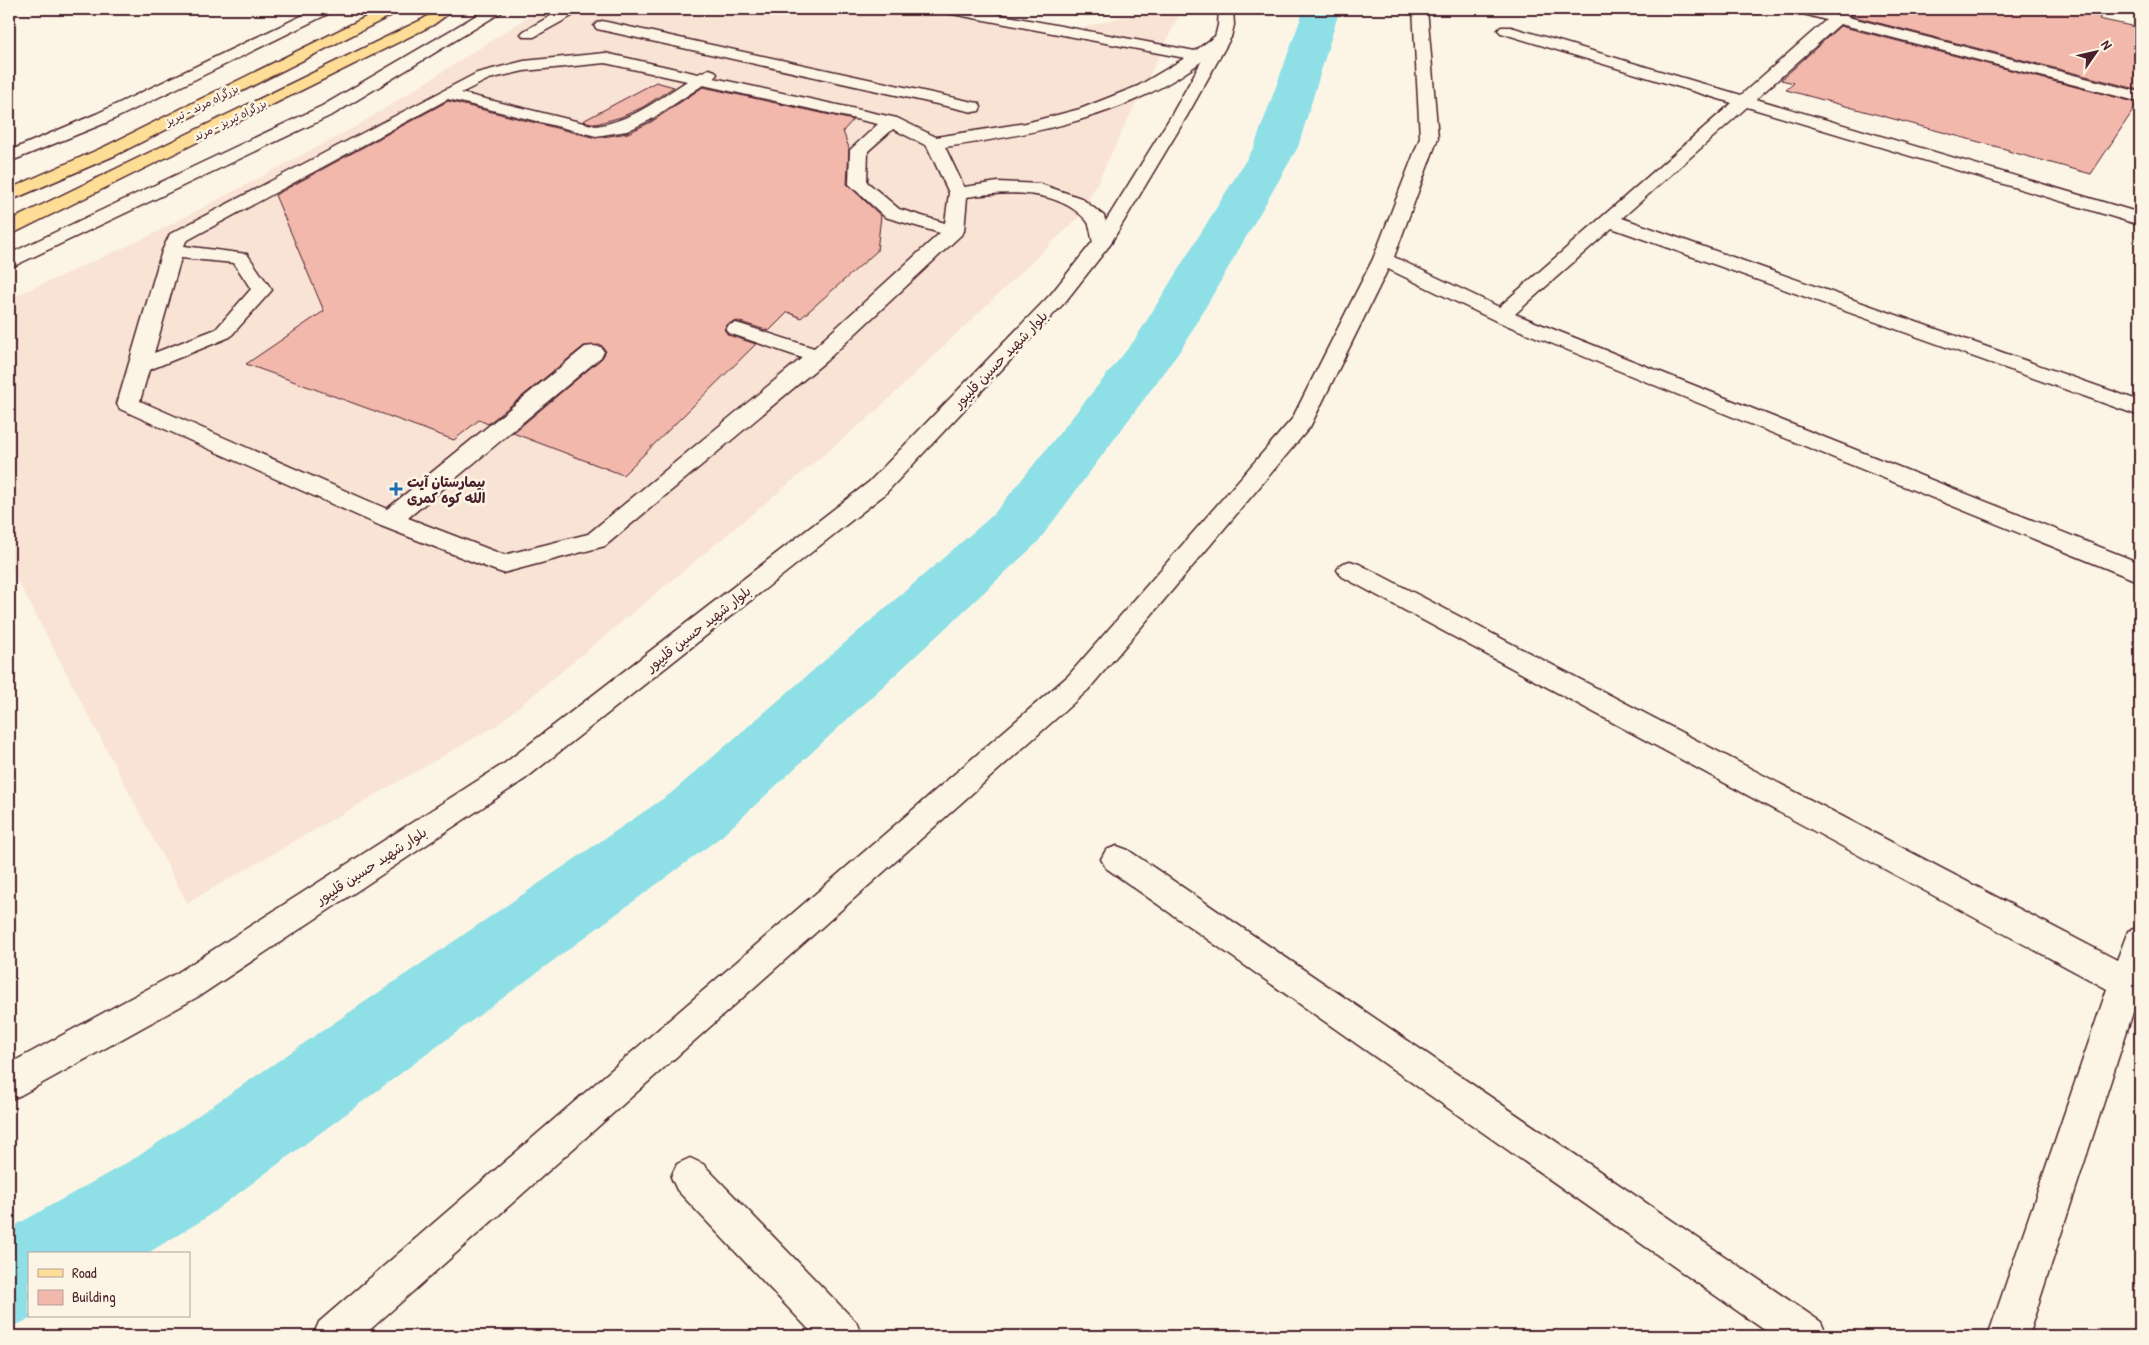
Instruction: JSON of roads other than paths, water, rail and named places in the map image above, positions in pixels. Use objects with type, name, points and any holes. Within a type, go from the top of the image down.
[{"type":"main road","name":"بزرگراه مرند - تبریز","points":[[9,196],[110,151],[393,9]]},
{"type":"main road","name":"بزرگراه تبریز - مرند","points":[[9,228],[401,35],[448,9]]},
{"type":"street","points":[[9,157],[102,118],[327,9]]},
{"type":"street","points":[[9,261],[328,110],[497,9]]},
{"type":"street","points":[[529,34],[574,9]]},
{"type":"street","points":[[947,9],[1198,56]]},
{"type":"street","name":"بلوار شهید حسین قلیپور","points":[[9,1083],[189,984],[514,771],[877,488],[1058,298],[1102,242],[1179,116],[1223,37],[1226,25],[1226,9]]},
{"type":"street","points":[[333,1336],[1078,683],[1302,422],[1384,260],[1429,138],[1420,9]]},
{"type":"street","points":[[1801,9],[1842,13],[2140,97]]},
{"type":"street","points":[[1501,316],[1842,13]]},
{"type":"street","points":[[602,26],[973,107]]},
{"type":"street","points":[[1506,30],[2140,219]]},
{"type":"street","points":[[934,143],[958,193],[954,231],[818,356],[596,540],[502,564],[390,520],[128,404],[177,238],[482,76],[524,66],[605,58],[891,122],[934,143],[991,135],[1045,124],[1094,110],[1171,75],[1223,37]]},
{"type":"street","points":[[446,94],[596,131],[621,127],[644,116],[737,56]]},
{"type":"street","points":[[891,122],[859,150],[858,184],[892,214],[954,231]]},
{"type":"street","points":[[958,193],[998,187],[1040,190],[1074,202],[1097,220],[1102,242]]},
{"type":"street","points":[[1609,220],[2140,409]]},
{"type":"street","points":[[139,366],[223,333],[262,290],[240,258],[172,251]]},
{"type":"street","points":[[1384,260],[1501,316],[2140,574]]},
{"type":"street","points":[[736,329],[818,356]]},
{"type":"street","points":[[390,520],[593,352]]},
{"type":"street","points":[[1350,570],[2133,986]]},
{"type":"street","points":[[1117,859],[1807,1336]]},
{"type":"street","points":[[2008,1336],[2133,986],[2140,941]]},
{"type":"street","points":[[690,1177],[842,1336]]},
{"type":"waterway","points":[[59,1252],[169,1189],[696,815],[1015,529],[1156,348],[1276,147],[1320,15],[1320,9]]},
{"type":"waterway","points":[[9,1280],[28,1269]]},
{"type":"place","name":"بیمارستان آیت الله کوه کمری","points":[[396,489]]}]
